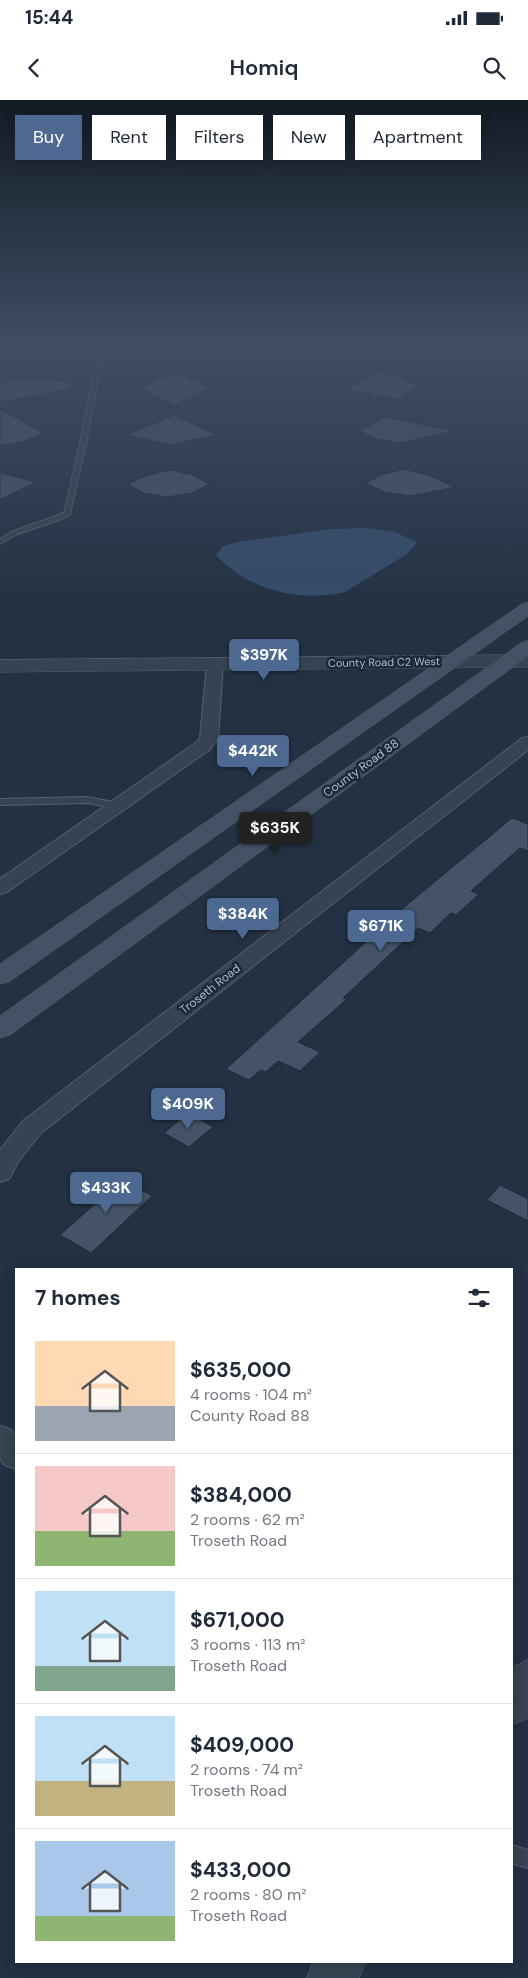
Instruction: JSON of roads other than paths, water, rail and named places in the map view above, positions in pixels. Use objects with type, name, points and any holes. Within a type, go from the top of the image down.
[{"type":"main road","points":[[0,976],[528,608]]},
{"type":"main road","name":"County Road 88","points":[[0,1029],[518,661],[528,648]]},
{"type":"street","name":"County Road C2 West","points":[[0,666],[518,661]]},
{"type":"street","points":[[0,888],[190,757],[209,739],[215,664]]},
{"type":"street","name":"Troseth Road","points":[[0,1173],[6,1158],[32,1127],[528,742]]},
{"type":"street","points":[[0,1438],[15,1455]]},
{"type":"street","points":[[331,1978],[341,1963]]},
{"type":"lane","points":[[0,542],[15,534],[58,520],[67,514],[85,432]]},
{"type":"lane","points":[[0,802],[87,800],[119,806]]},
{"type":"lane","points":[[513,1855],[528,1859]]},
{"type":"water","points":[[368,528],[395,532],[417,542],[407,554],[345,592],[310,596],[275,591],[243,577],[216,555],[223,546],[237,542],[331,529]]}]
